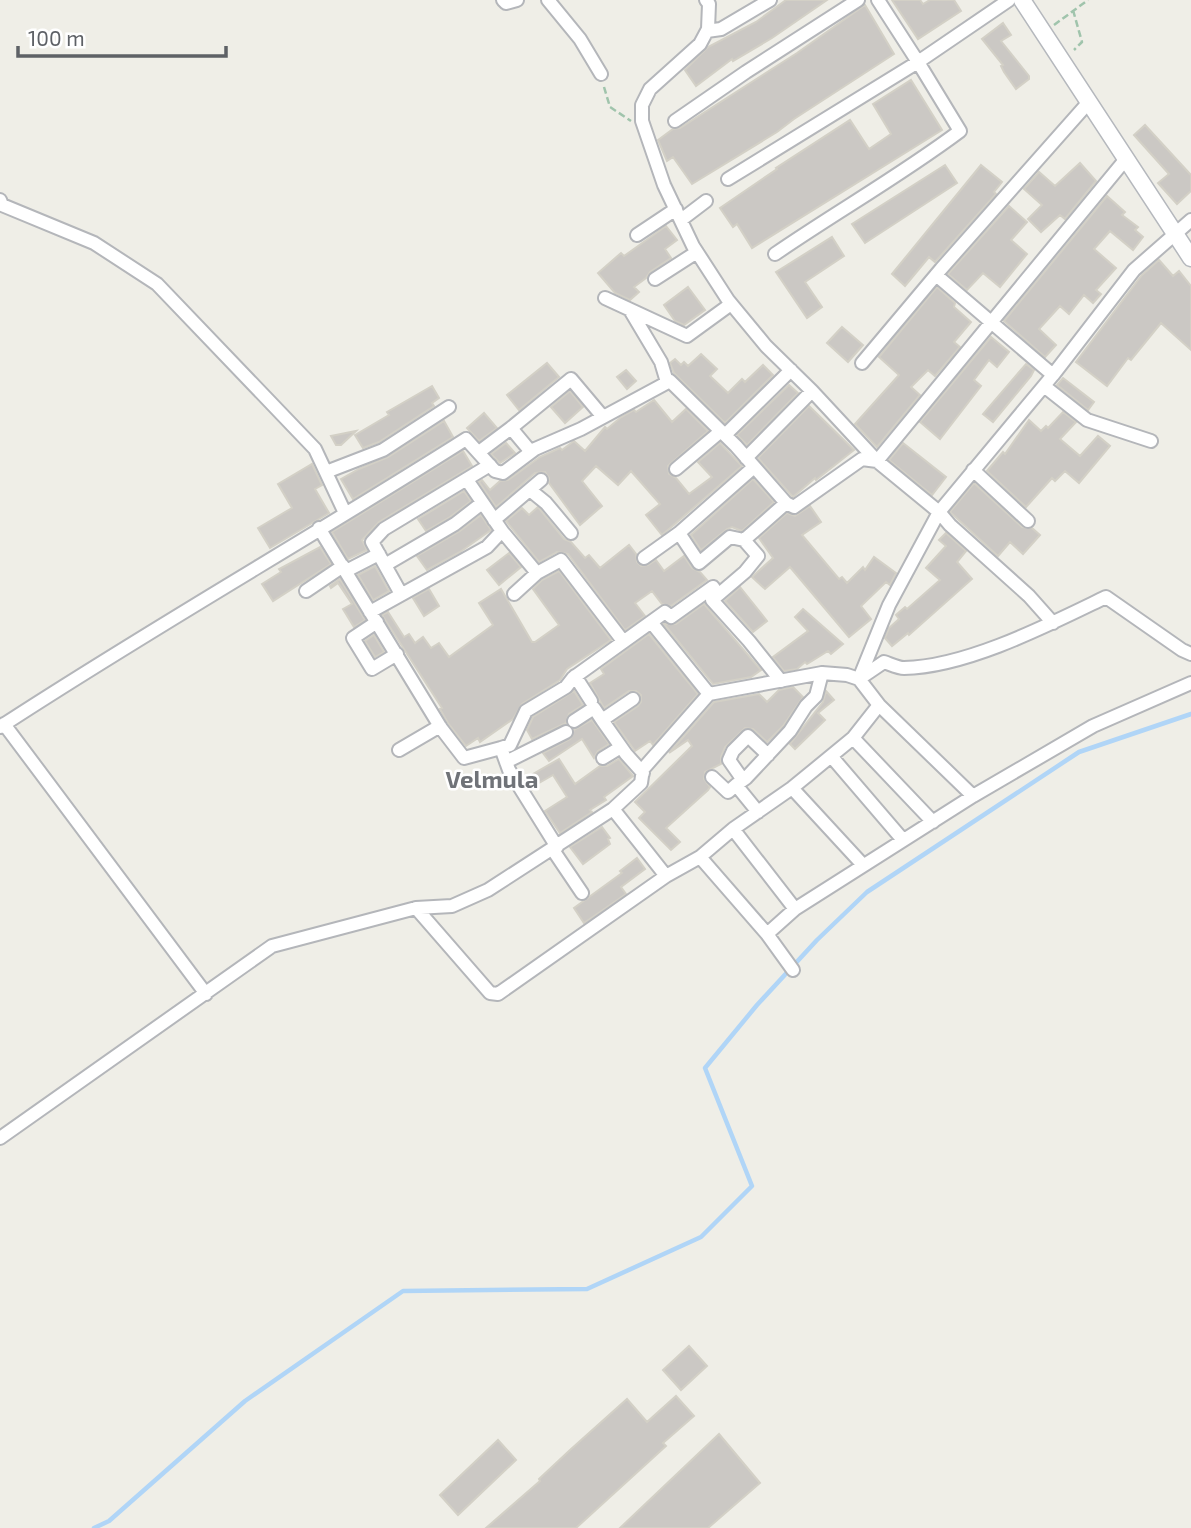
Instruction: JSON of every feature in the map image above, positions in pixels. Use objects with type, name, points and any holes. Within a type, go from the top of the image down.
[{"type":"street","points":[[503,0],[506,3],[517,0]]},
{"type":"street","points":[[548,0],[580,39],[601,74]]},
{"type":"street","points":[[706,0],[709,4],[707,31],[700,44],[650,89],[642,105],[643,124],[664,185],[697,252],[731,304],[766,346],[877,461],[939,512],[1030,596],[1053,623]]},
{"type":"street","points":[[707,31],[721,29],[770,0]]},
{"type":"street","points":[[675,121],[858,0]]},
{"type":"street","points":[[775,254],[832,215],[915,165],[960,131],[878,0]]},
{"type":"street","points":[[728,179],[918,62],[1009,0]]},
{"type":"street","points":[[1022,0],[1191,258]]},
{"type":"street","points":[[862,363],[1088,103]]},
{"type":"street","points":[[877,461],[1125,160]]},
{"type":"street","points":[[0,200],[2,205],[94,243],[157,284],[315,449],[345,513]]},
{"type":"street","points":[[637,235],[706,201]]},
{"type":"street","points":[[859,679],[889,605],[939,512],[1053,375],[1134,270],[1191,220]]},
{"type":"street","points":[[655,279],[697,252]]},
{"type":"street","points":[[936,275],[1053,375]]},
{"type":"street","points":[[605,298],[687,336],[731,304]]},
{"type":"street","points":[[630,310],[661,362],[667,383]]},
{"type":"street","points":[[676,469],[723,433],[791,370]]},
{"type":"street","points":[[479,452],[571,379],[603,417]]},
{"type":"street","points":[[206,993],[2,725],[319,527],[410,476],[466,439],[498,473],[503,473],[531,452],[670,381],[723,433],[786,503],[794,507],[862,459],[877,461]]},
{"type":"street","points":[[1044,386],[1087,419],[1151,441]]},
{"type":"street","points":[[645,558],[679,533],[750,462],[812,391]]},
{"type":"street","points":[[326,472],[383,450],[449,407]]},
{"type":"street","points":[[511,428],[531,452]]},
{"type":"street","points":[[401,594],[372,542],[384,529],[490,465]]},
{"type":"street","points":[[973,470],[1028,521]]},
{"type":"street","points":[[467,480],[498,526],[537,573]]},
{"type":"street","points":[[397,654],[372,669],[353,638],[401,594],[487,547],[498,526],[541,480]]},
{"type":"street","points":[[530,490],[547,503],[571,533]]},
{"type":"street","points":[[306,591],[345,569],[382,560],[455,524],[482,503]]},
{"type":"street","points":[[744,540],[786,503]]},
{"type":"street","points":[[319,527],[440,726],[464,758],[510,745],[526,711],[566,687],[575,676],[665,612],[671,617],[713,587],[718,595]]},
{"type":"street","points":[[679,533],[699,563],[730,537],[744,540],[758,556],[745,572],[712,600],[780,681]]},
{"type":"street","points":[[514,594],[537,573],[561,560],[623,641]]},
{"type":"street","points":[[859,679],[884,662],[902,668],[950,661],[1011,641],[1107,597],[1191,654]]},
{"type":"street","points":[[651,622],[709,694]]},
{"type":"street","points":[[712,777],[728,792],[740,782],[790,732],[806,706],[816,696],[822,673]]},
{"type":"street","points":[[0,1138],[272,946],[416,908],[452,906],[488,891],[613,809],[641,783],[643,769],[709,694],[822,673],[848,675],[859,679],[879,705],[973,796]]},
{"type":"street","points":[[575,676],[590,701]]},
{"type":"street","points":[[768,934],[795,909],[973,796],[1093,726],[1191,683]]},
{"type":"street","points":[[602,720],[633,699]]},
{"type":"street","points":[[416,908],[494,995],[666,876],[700,857],[733,829],[792,788],[852,738],[879,705]]},
{"type":"street","points":[[506,762],[570,726],[594,708],[643,773]]},
{"type":"street","points":[[399,750],[440,726]]},
{"type":"street","points":[[758,812],[729,761],[733,751],[748,736],[768,755]]},
{"type":"street","points":[[852,738],[933,822]]},
{"type":"street","points":[[603,758],[621,747]]},
{"type":"street","points":[[501,748],[506,762],[582,893]]},
{"type":"street","points":[[831,756],[903,840]]},
{"type":"street","points":[[792,788],[863,865]]},
{"type":"street","points":[[613,809],[666,876]]},
{"type":"street","points":[[733,829],[795,909]]},
{"type":"street","points":[[700,857],[768,934],[793,970]]},
{"type":"path","points":[[1044,34],[1088,0]]},
{"type":"path","points":[[1057,55],[1066,54],[1082,42],[1073,10]]},
{"type":"path","points":[[601,74],[601,82],[610,107],[637,125],[643,124]]},
{"type":"building","points":[[786,0],[827,0],[772,38],[733,61],[732,59],[696,86],[685,70],[708,47],[756,22]]},
{"type":"building","points":[[892,0],[920,0],[923,4],[930,0],[954,0],[961,11],[918,39]]},
{"type":"building","points":[[865,5],[894,54],[777,132],[692,184],[673,157],[667,161],[658,140],[797,53]]},
{"type":"building","points":[[1003,23],[1011,35],[1001,41],[1029,76],[1029,79],[1016,89],[1004,72],[1001,66],[1003,65],[982,39]]},
{"type":"building","points":[[911,80],[942,130],[752,248],[737,224],[733,227],[720,208],[850,120],[869,149],[891,134],[873,104]]},
{"type":"building","points":[[1145,125],[1191,175],[1191,191],[1177,204],[1158,183],[1169,174],[1134,135]]},
{"type":"building","points":[[1080,163],[1096,181],[1065,219],[1060,215],[1041,232],[1028,219],[1042,205],[1024,189],[1039,172],[1055,186]]},
{"type":"building","points":[[945,165],[957,183],[865,243],[852,224]]},
{"type":"building","points":[[981,165],[1002,182],[994,192],[996,194],[935,262],[929,257],[905,286],[892,274]]},
{"type":"building","points":[[1107,196],[1125,212],[1122,215],[1138,227],[1135,230],[1143,237],[1133,250],[1110,231],[1094,249],[1116,268],[1096,290],[1101,294],[1093,303],[1084,295],[1069,314],[1060,306],[1039,329],[1056,345],[1045,357],[1004,321]]},
{"type":"building","points":[[1009,206],[1027,222],[1011,240],[1027,254],[1000,287],[983,273],[967,290],[948,274]]},
{"type":"building","points":[[666,226],[677,240],[665,249],[671,258],[634,287],[639,292],[630,300],[615,293],[598,273],[621,253],[624,256]]},
{"type":"building","points":[[832,237],[844,256],[805,282],[822,307],[807,318],[776,272]]},
{"type":"building","points":[[1159,260],[1173,276],[1179,271],[1191,286],[1191,350],[1161,323],[1131,360],[1128,358],[1107,386],[1076,362],[1142,275]]},
{"type":"building","points":[[688,287],[705,310],[684,325],[675,321],[664,305]]},
{"type":"building","points":[[937,287],[971,322],[954,342],[960,347],[935,376],[928,370],[911,387],[920,395],[877,447],[855,424],[899,375],[879,357]]},
{"type":"building","points":[[842,327],[863,345],[848,362],[827,343]]},
{"type":"building","points":[[991,337],[1009,352],[997,367],[989,360],[974,380],[981,386],[940,439],[920,422]]},
{"type":"building","points":[[701,354],[717,369],[710,376],[728,393],[742,379],[745,382],[763,365],[773,375],[725,423],[674,373],[670,363],[675,359],[681,365],[684,362],[688,366]]},
{"type":"building","points":[[547,363],[559,377],[519,410],[507,395]]},
{"type":"building","points":[[1026,364],[1034,370],[1031,376],[993,422],[983,414]]},
{"type":"building","points":[[626,370],[636,381],[627,389],[617,377]]},
{"type":"building","points":[[1063,378],[1094,402],[1088,410],[1057,385]]},
{"type":"building","points":[[789,385],[798,393],[747,445],[737,435]]},
{"type":"building","points":[[432,386],[439,398],[432,403],[434,406],[379,442],[363,448],[355,435],[389,415],[387,412]]},
{"type":"building","points":[[570,391],[583,407],[565,423],[551,407]]},
{"type":"building","points":[[654,400],[672,422],[686,409],[708,431],[668,466],[669,474],[676,478],[689,494],[712,477],[698,462],[720,443],[742,466],[662,535],[646,515],[660,504],[631,471],[618,485],[596,466],[582,481],[602,506],[580,525],[549,483],[545,472],[535,473],[496,507],[479,482],[482,480],[490,490],[540,457],[560,448],[562,450],[574,441],[585,451],[605,427],[607,429],[620,418],[634,410],[636,412]]},
{"type":"building","points":[[809,406],[854,450],[793,497],[758,458]]},
{"type":"building","points":[[1063,412],[1076,422],[1060,439],[1080,456],[1098,436],[1110,446],[1079,483],[1065,471],[1055,481],[1052,478],[1026,507],[987,471],[1003,452],[1005,454],[1029,420],[1041,431],[1046,426],[1048,428]]},
{"type":"building","points":[[484,413],[497,428],[479,441],[467,428]]},
{"type":"building","points":[[444,421],[453,437],[353,499],[341,479],[388,457]]},
{"type":"building","points":[[356,431],[341,445],[336,445],[331,436]]},
{"type":"building","points":[[506,443],[515,453],[500,463],[491,454]]},
{"type":"building","points":[[903,443],[946,477],[932,495],[889,460]]},
{"type":"building","points":[[463,451],[472,466],[379,522],[362,540],[367,550],[348,559],[332,532]]},
{"type":"building","points":[[312,464],[322,485],[315,489],[329,513],[270,548],[258,528],[292,508],[278,484]]},
{"type":"building","points":[[753,479],[774,502],[742,531],[732,527],[727,529],[701,550],[691,535]]},
{"type":"building","points":[[974,483],[1022,527],[1032,528],[1040,535],[1023,554],[1010,542],[998,556],[950,512]]},
{"type":"building","points":[[464,491],[471,501],[426,531],[418,519]]},
{"type":"building","points":[[810,506],[821,522],[802,535],[839,579],[842,577],[847,583],[863,567],[865,570],[874,557],[896,573],[890,585],[886,582],[861,606],[871,619],[849,637],[790,567],[765,589],[752,577],[773,558],[759,538],[787,513],[795,516]]},
{"type":"building","points":[[538,507],[564,539],[571,542],[585,558],[589,555],[600,568],[629,545],[641,566],[656,560],[664,571],[684,556],[692,568],[707,580],[671,606],[662,604],[652,591],[635,603],[645,616],[625,630],[568,554],[557,552],[539,562],[506,521],[522,508],[529,515]]},
{"type":"building","points":[[481,515],[491,530],[460,552],[427,570],[417,556],[460,531]]},
{"type":"building","points":[[946,533],[966,551],[957,562],[972,579],[909,635],[908,633],[892,646],[885,638],[889,628],[899,619],[896,615],[905,607],[907,609],[940,580],[926,568],[946,546],[939,540]]},
{"type":"building","points":[[320,547],[331,564],[273,601],[262,584],[281,572],[279,569]]},
{"type":"building","points":[[509,553],[521,567],[499,585],[487,570]]},
{"type":"building","points":[[375,566],[389,591],[373,600],[358,575]]},
{"type":"building","points":[[559,571],[611,640],[567,669],[560,680],[522,704],[513,719],[480,742],[478,738],[466,746],[448,723],[440,709],[442,708],[382,615],[388,612],[404,637],[409,634],[415,643],[423,637],[431,648],[439,643],[449,657],[493,625],[479,603],[501,589],[532,642],[535,642],[559,625],[533,589],[542,580]]},
{"type":"building","points":[[340,579],[365,620],[354,627],[343,609],[352,604],[338,583],[331,588],[330,586]]},
{"type":"building","points":[[740,587],[767,621],[753,632],[725,601]]},
{"type":"building","points":[[429,589],[439,606],[424,616],[413,598]]},
{"type":"building","points":[[704,604],[761,670],[751,677],[713,684],[664,624],[676,624]]},
{"type":"building","points":[[803,609],[843,644],[831,654],[828,651],[797,669],[784,671],[773,657],[808,631],[795,617]]},
{"type":"building","points":[[649,634],[698,694],[653,745],[650,741],[635,751],[614,722],[638,706],[641,695],[636,691],[629,691],[604,708],[590,683],[604,674],[601,669]]},
{"type":"building","points":[[374,635],[384,652],[375,657],[365,641]]},
{"type":"building","points":[[793,687],[803,697],[783,726],[767,742],[753,729],[745,728],[725,747],[721,764],[705,772],[704,779],[710,787],[708,790],[666,828],[680,842],[671,850],[639,818],[645,812],[635,802],[692,746],[688,740],[669,753],[714,702],[759,694],[767,702],[779,690]]},
{"type":"building","points":[[574,691],[583,705],[569,714],[566,723],[532,739],[527,730],[533,717]]},
{"type":"building","points":[[826,691],[834,700],[818,713],[825,720],[795,749],[790,744],[823,702]]},
{"type":"building","points":[[592,720],[609,744],[598,751],[594,758],[582,739],[549,761],[543,753],[570,739],[574,730]]},
{"type":"building","points":[[559,759],[575,784],[600,766],[607,766],[619,759],[633,776],[604,797],[606,800],[590,810],[592,812],[560,833],[545,811],[567,797],[553,775],[532,787],[526,778]]},
{"type":"building","points":[[602,827],[610,838],[610,844],[583,864],[570,847]]},
{"type":"building","points":[[637,858],[645,869],[621,887],[626,894],[584,923],[574,908],[622,873],[620,871]]},
{"type":"building","points":[[689,1346],[707,1366],[681,1390],[663,1370]]},
{"type":"building","points":[[676,1396],[694,1416],[663,1443],[666,1446],[576,1528],[486,1528],[627,1399],[647,1422]]},
{"type":"building","points":[[719,1434],[760,1483],[708,1528],[620,1528]]},
{"type":"building","points":[[498,1440],[516,1460],[458,1515],[440,1495]]},
{"type":"waterway","points":[[94,1528],[109,1521],[245,1401],[403,1291],[587,1289],[701,1237],[752,1186],[705,1068],[757,1005],[817,940],[867,892],[1079,752],[1191,714]]},
{"type":"district","name":"Velmula","points":[[492,778]]}]
